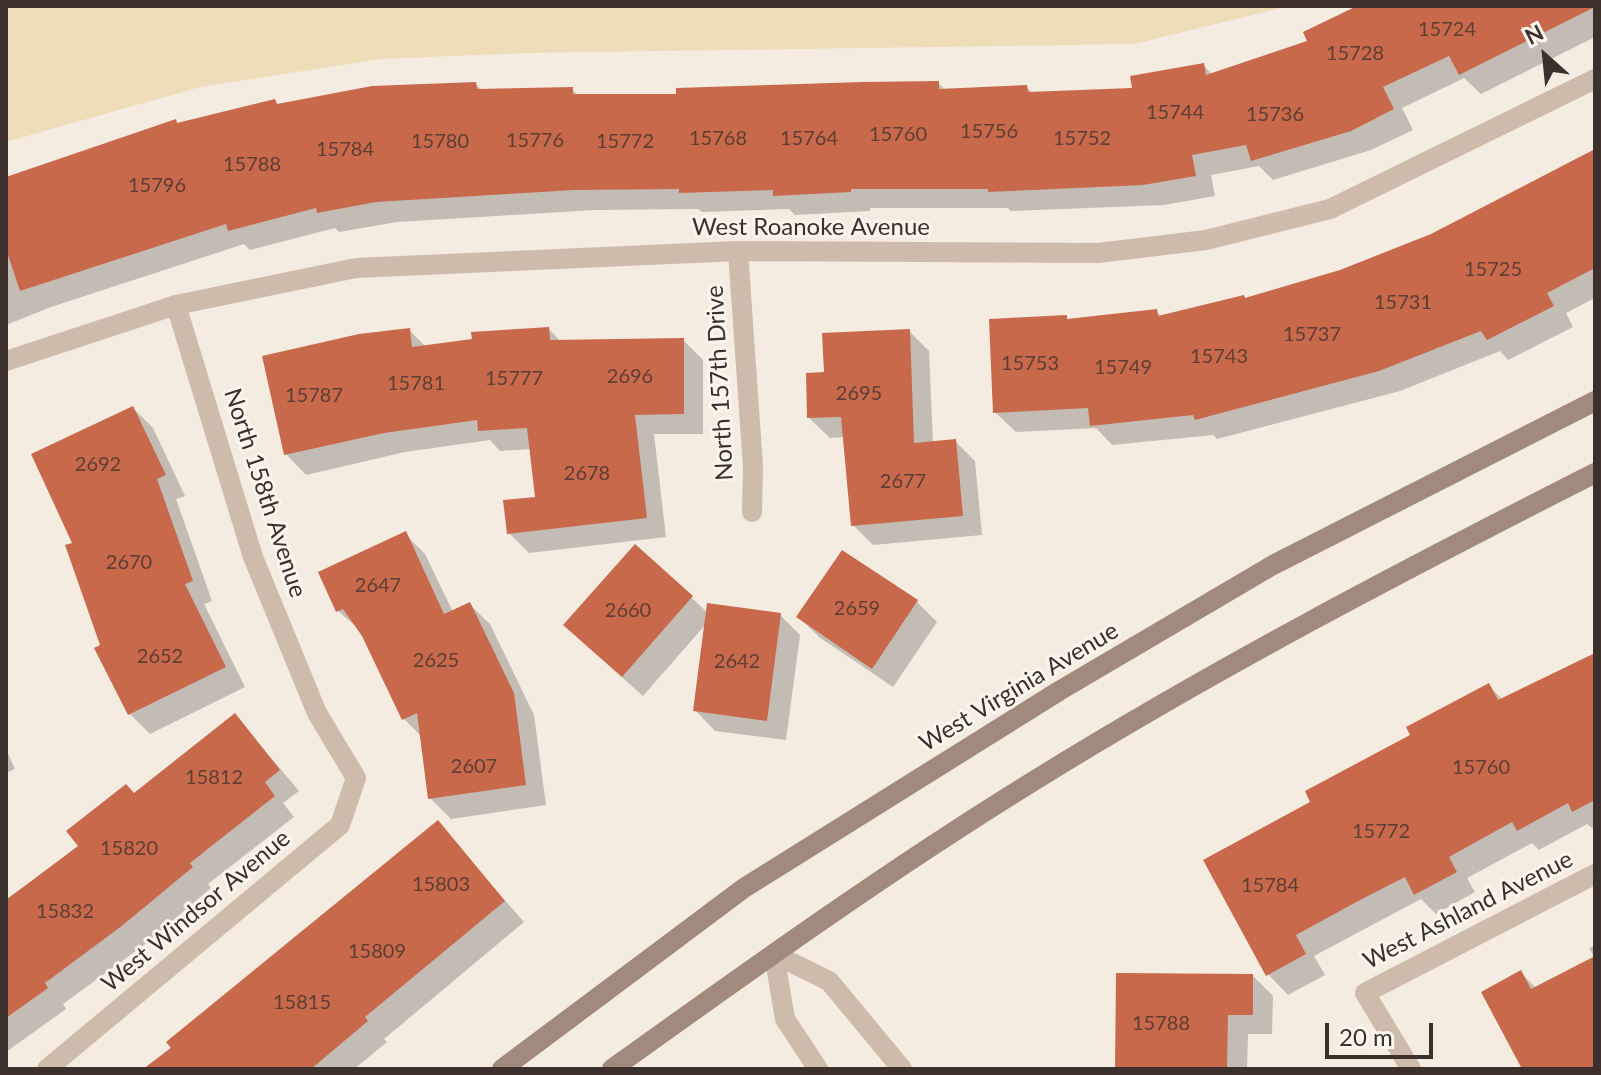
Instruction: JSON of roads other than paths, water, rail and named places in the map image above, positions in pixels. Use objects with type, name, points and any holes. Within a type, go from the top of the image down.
[{"type":"main road","name":"West Virginia Avenue","points":[[502,1069],[744,888],[1059,691],[1273,565],[1595,401]]},
{"type":"main road","points":[[612,1069],[774,954],[1033,781],[1231,665],[1595,473]]},
{"type":"street","name":"West Roanoke Avenue","points":[[6,361],[176,305],[356,268],[738,251],[1098,253],[1206,240],[1330,209],[1595,79]]},
{"type":"street","name":"North 157th Drive","points":[[738,251],[753,467],[752,512]]},
{"type":"street","name":"North 158th Avenue","points":[[176,305],[253,557],[317,713],[356,778]]},
{"type":"street","name":"West Windsor Avenue","points":[[47,1069],[340,825],[356,778]]},
{"type":"street","name":"West Ashland Avenue","points":[[1411,1069],[1365,993],[1595,874]]},
{"type":"street","points":[[774,954],[785,1019],[818,1069]]},
{"type":"street","points":[[774,954],[829,981],[902,1069]]}]
